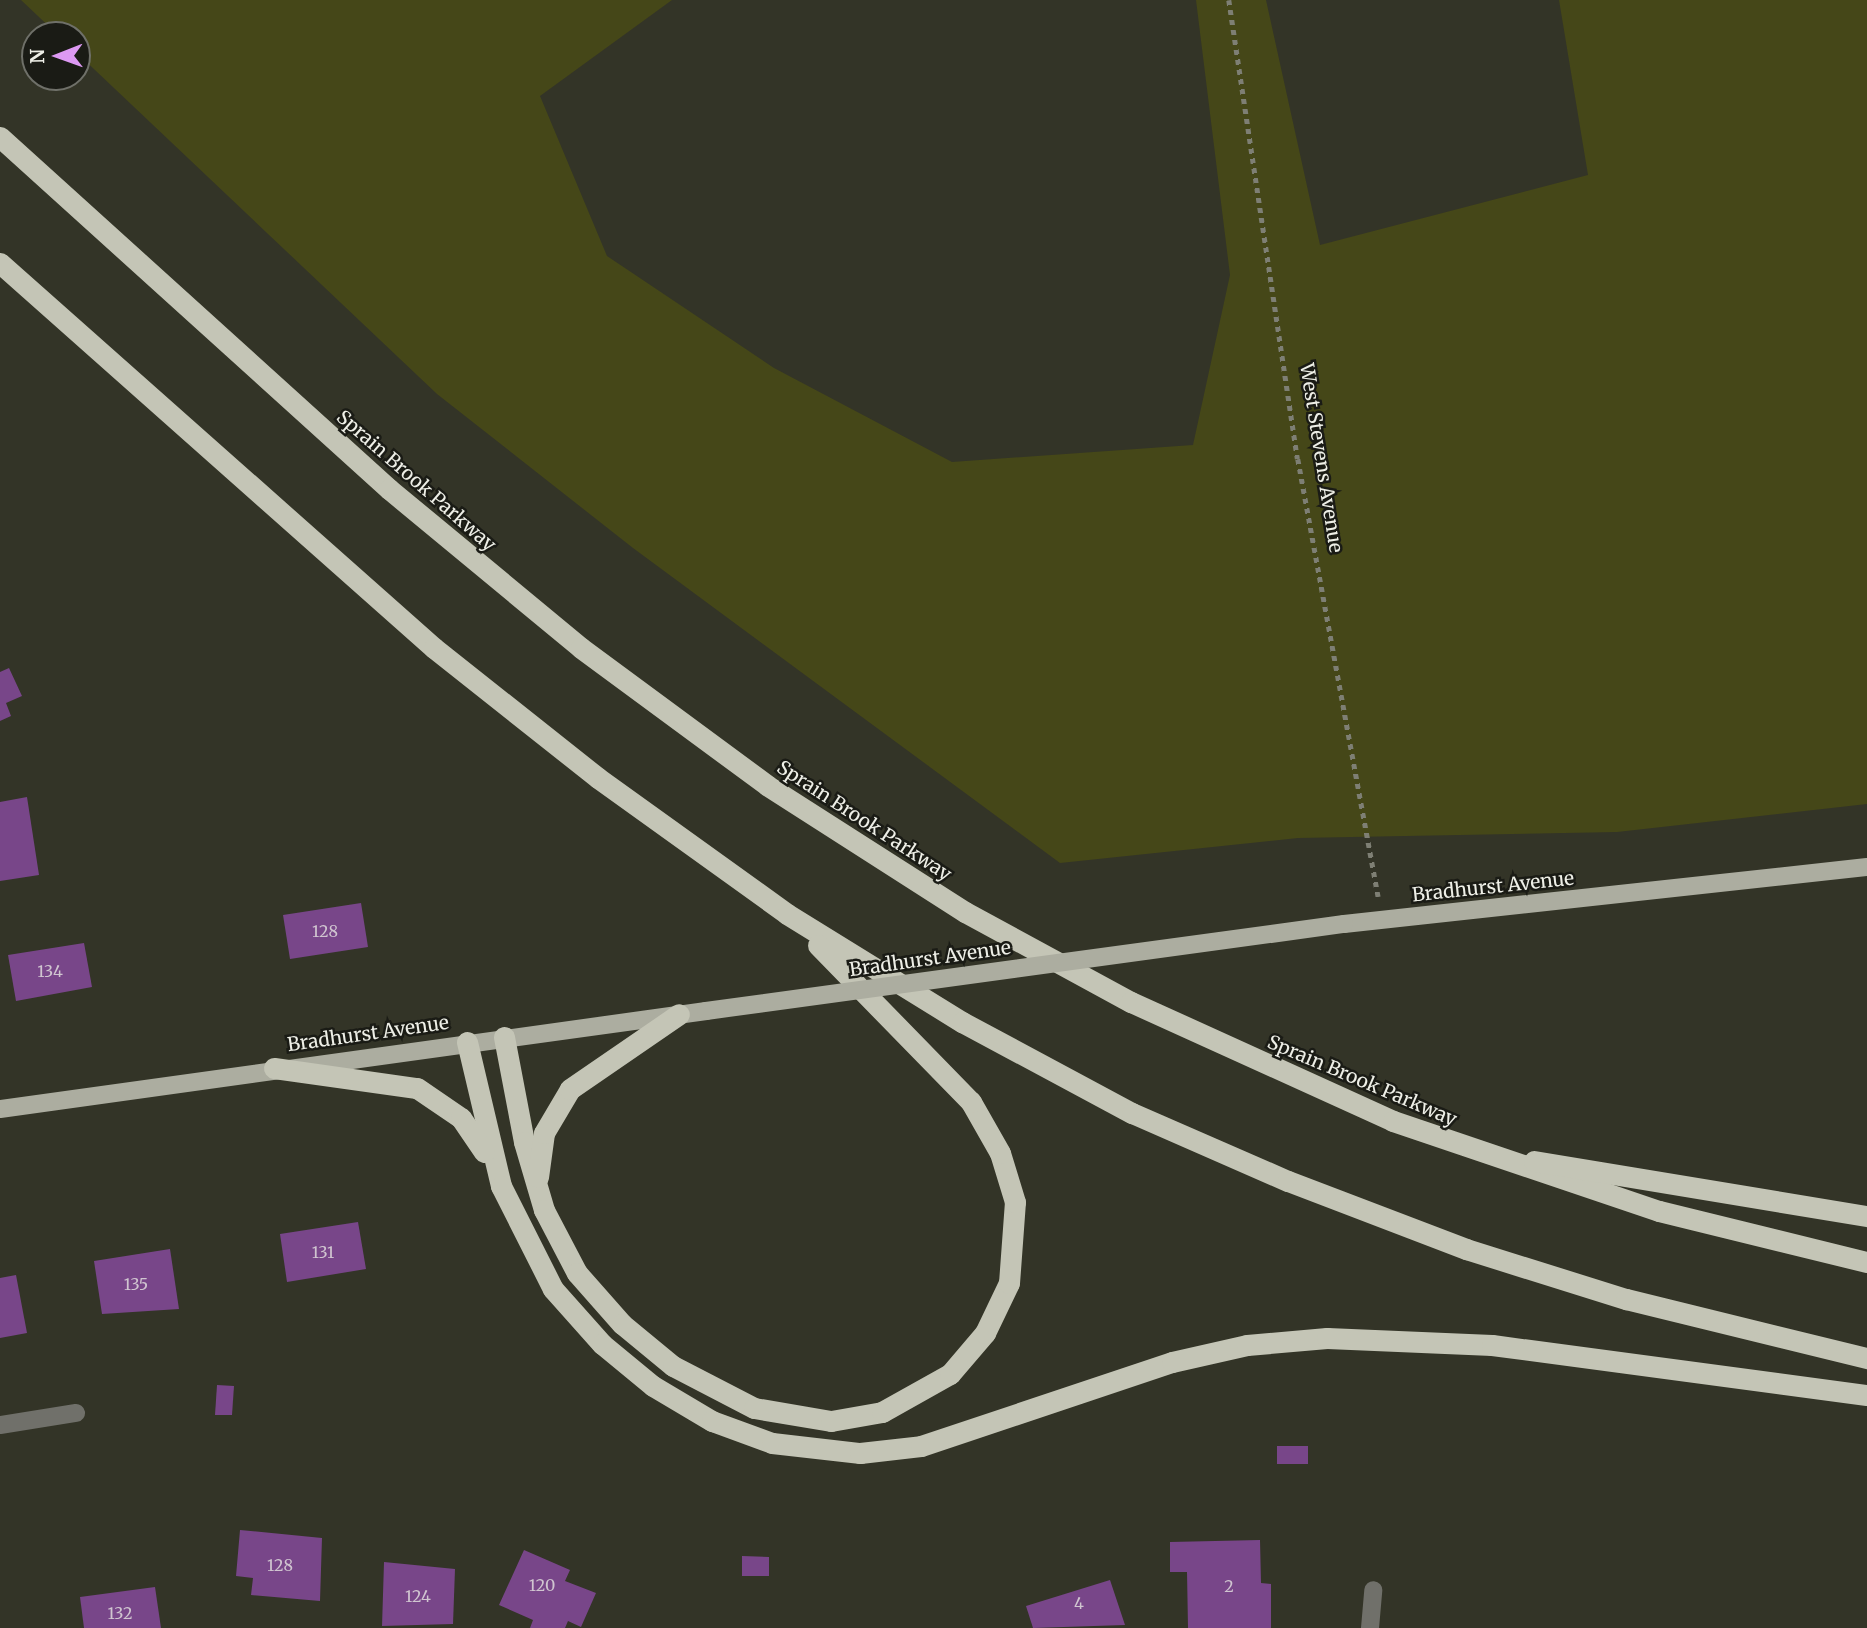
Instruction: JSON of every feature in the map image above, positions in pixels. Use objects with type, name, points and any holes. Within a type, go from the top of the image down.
[{"type":"highway","name":"Sprain Brook Parkway","points":[[0,137],[485,571],[768,786],[965,912],[1131,1003],[1305,1084],[1477,1153],[1659,1211],[1867,1262]]},
{"type":"highway","points":[[0,263],[434,649],[598,778],[787,914],[1046,1069],[1288,1181],[1466,1248],[1626,1299],[1867,1358]]},
{"type":"highway","points":[[504,1037],[524,1142],[544,1210],[577,1273],[622,1324],[673,1366],[754,1408],[831,1421],[882,1412],[930,1389],[968,1355],[999,1309],[1014,1256],[1015,1202],[1000,1153],[951,1077],[787,914]]},
{"type":"highway","points":[[544,1210],[539,1156],[562,1100],[600,1064],[679,1014]]},
{"type":"highway","points":[[467,1042],[501,1186]]},
{"type":"highway","points":[[274,1068],[378,1079],[426,1093],[470,1129],[554,1289],[627,1367],[712,1421],[802,1449],[860,1453],[921,1446],[1172,1362],[1247,1345],[1327,1338],[1469,1342],[1867,1395]]},
{"type":"highway","points":[[1477,1153],[1867,1216]]},
{"type":"main road","name":"Bradhurst Avenue","points":[[0,1109],[274,1068],[1345,924],[1867,867]]},
{"type":"street","points":[[0,1425],[76,1413]]},
{"type":"street","points":[[1370,1628],[1373,1590]]},
{"type":"path","name":"West Stevens Avenue","points":[[1229,0],[1298,459],[1382,920]]},
{"type":"shaded area","points":[[21,0],[672,0],[540,96],[607,256],[774,368],[952,462],[1193,445],[1230,275],[1196,0],[1266,0],[1320,245],[1588,175],[1559,0],[1867,0],[1867,804],[1617,832],[1298,838],[1060,863],[633,548],[437,394],[91,66],[91,21],[43,21]]},
{"type":"building","points":[[9,668],[22,696],[6,703],[11,716],[0,721],[0,672]]},
{"type":"building","points":[[27,797],[39,875],[0,881],[0,802]]},
{"type":"building","points":[[361,903],[368,947],[290,959],[283,915]]},
{"type":"building","points":[[84,943],[92,987],[16,1001],[8,955]]},
{"type":"building","points":[[358,1222],[366,1269],[287,1282],[280,1234]]},
{"type":"building","points":[[170,1249],[179,1309],[102,1314],[94,1261]]},
{"type":"building","points":[[16,1275],[27,1333],[0,1338],[0,1278]]},
{"type":"building","points":[[217,1385],[234,1386],[232,1415],[215,1415]]},
{"type":"building","points":[[1277,1446],[1308,1446],[1308,1464],[1277,1464]]},
{"type":"building","points":[[240,1530],[322,1538],[320,1601],[251,1595],[253,1578],[236,1576]]},
{"type":"building","points":[[1260,1540],[1261,1583],[1271,1584],[1271,1628],[1188,1628],[1187,1572],[1170,1572],[1170,1542]]},
{"type":"building","points":[[524,1550],[570,1570],[565,1581],[596,1593],[581,1627],[568,1621],[565,1628],[530,1628],[533,1620],[499,1605]]},
{"type":"building","points":[[742,1556],[769,1557],[769,1576],[742,1576]]},
{"type":"building","points":[[384,1562],[455,1569],[453,1624],[382,1626]]},
{"type":"building","points":[[1110,1580],[1125,1625],[1033,1628],[1026,1606]]},
{"type":"building","points":[[155,1587],[161,1628],[84,1628],[80,1597]]}]
